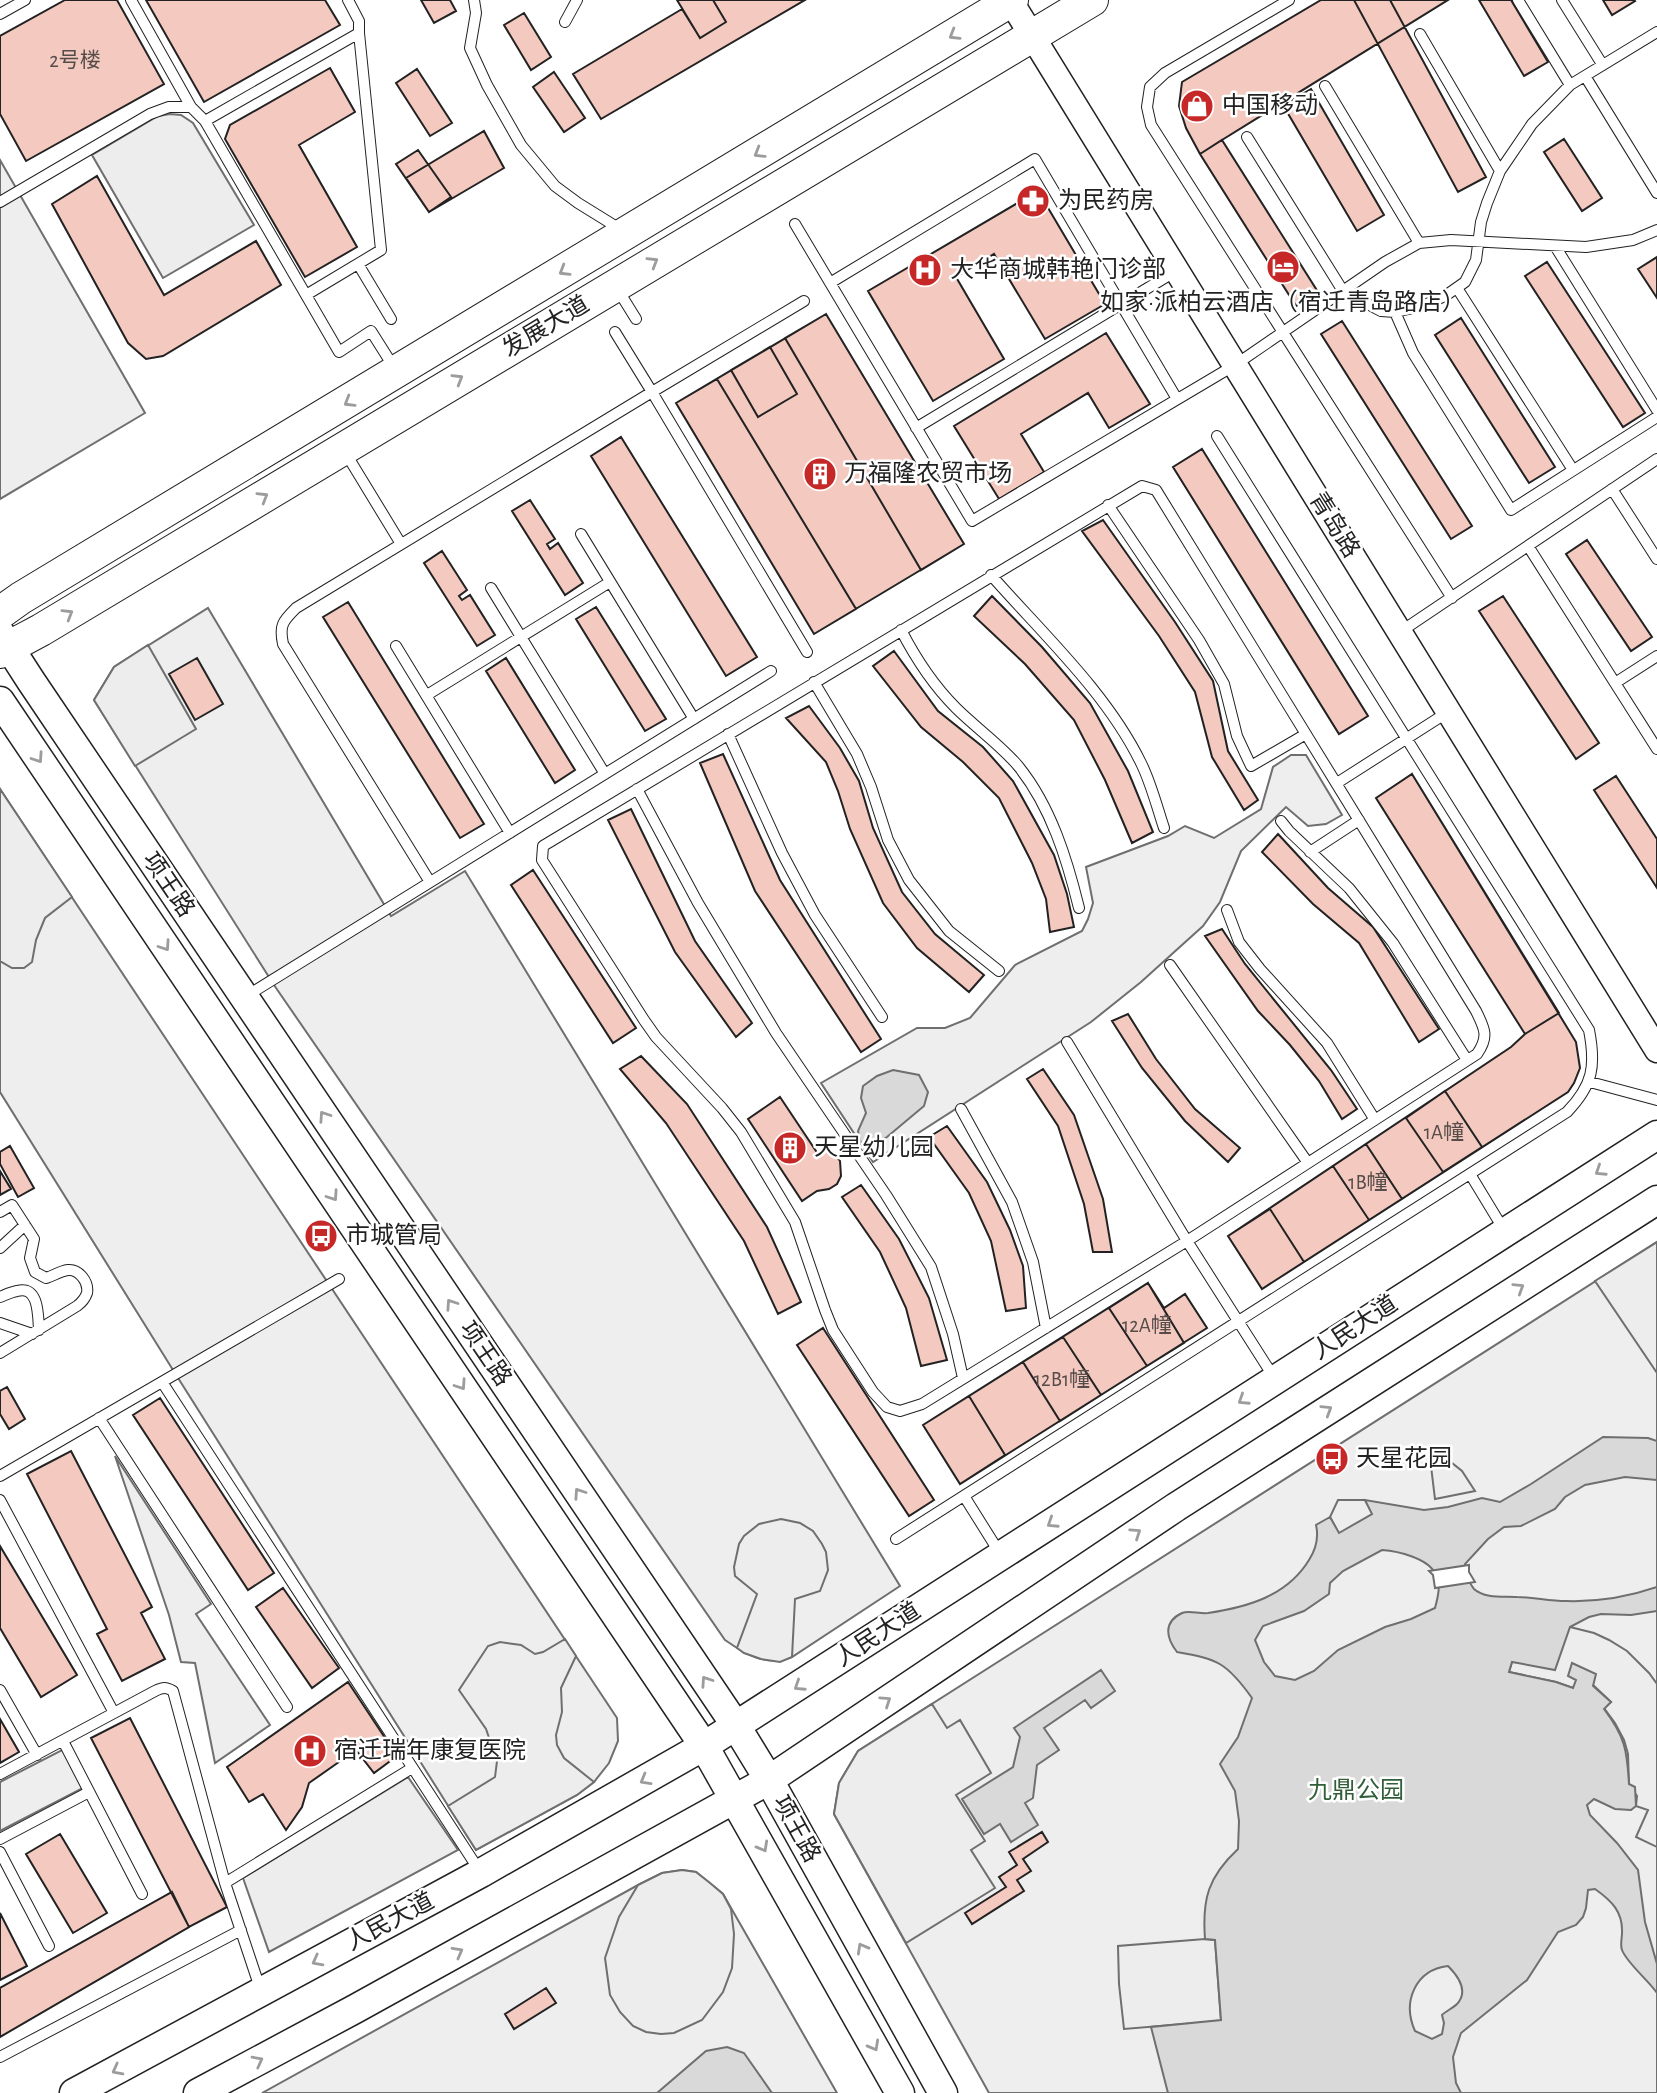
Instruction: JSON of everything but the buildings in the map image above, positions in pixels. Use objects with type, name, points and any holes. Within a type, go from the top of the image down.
[{"type":"main road","name":"发展大道","points":[[0,613],[1011,0]]},
{"type":"main road","name":"发展大道","points":[[3,644],[41,630],[1092,0]]},
{"type":"main road","name":"项王路","points":[[3,644],[736,1726],[769,1780],[943,2093]]},
{"type":"main road","name":"项王路","points":[[0,701],[704,1746],[900,2093]]},
{"type":"main road","name":"人民大道","points":[[74,2093],[481,1873],[704,1746],[1657,1135]]},
{"type":"main road","points":[[198,2093],[769,1780],[1175,1507],[1657,1200]]},
{"type":"street","name":"青岛路","points":[[1011,0],[1657,1050]]},
{"type":"lane","points":[[0,14],[25,0]]},
{"type":"lane","points":[[131,0],[191,107],[205,121],[339,352],[371,331],[397,373]]},
{"type":"lane","points":[[306,295],[381,250],[359,21],[348,0]]},
{"type":"lane","points":[[474,0],[476,13],[470,48],[487,85],[521,145],[555,186],[627,233]]},
{"type":"lane","points":[[565,22],[577,0]]},
{"type":"lane","points":[[1289,0],[1166,73],[1150,87],[1147,107],[1151,125],[1452,598]]},
{"type":"lane","points":[[1518,0],[1570,85]]},
{"type":"lane","points":[[1562,0],[1602,64]]},
{"type":"lane","points":[[1247,137],[1343,291],[1381,311],[1395,312],[1422,306],[1465,282],[1476,260],[1481,222],[1500,171],[1532,124],[1570,85],[1657,32]]},
{"type":"lane","points":[[205,121],[359,33]]},
{"type":"lane","points":[[1420,34],[1500,171]]},
{"type":"lane","points":[[1585,76],[1657,193]]},
{"type":"lane","points":[[1325,86],[1419,243]]},
{"type":"lane","points":[[0,202],[150,114],[169,107],[191,107]]},
{"type":"lane","points":[[830,282],[1035,159],[1177,399]]},
{"type":"lane","points":[[795,224],[972,521],[1235,365],[1385,262],[1419,243],[1451,240],[1586,247],[1633,240],[1657,230]]},
{"type":"lane","points":[[1555,246],[1657,410]]},
{"type":"lane","points":[[358,264],[391,319]]},
{"type":"lane","points":[[916,428],[1177,270]]},
{"type":"lane","points":[[616,285],[636,319]]},
{"type":"lane","points":[[1457,288],[1573,470]]},
{"type":"lane","points":[[430,882],[283,644],[280,630],[285,619],[296,608],[804,301]]},
{"type":"lane","points":[[1395,312],[1413,353],[1511,510],[1657,416]]},
{"type":"lane","points":[[615,332],[807,652]]},
{"type":"lane","points":[[896,1539],[1567,1112],[1590,1082],[1594,1051],[1590,1030],[1217,436]]},
{"type":"lane","points":[[344,448],[401,544]]},
{"type":"lane","points":[[1400,632],[1657,459]]},
{"type":"lane","points":[[1142,486],[1156,490],[1469,999],[1485,1029],[1484,1044],[1477,1054],[1187,1241],[922,1404],[900,1411],[887,1407],[873,1391],[829,1320],[795,1222],[741,1132],[656,1037],[542,860],[543,846],[1108,505],[1142,486]]},
{"type":"lane","points":[[1612,489],[1657,559]]},
{"type":"lane","points":[[1108,505],[1199,640],[1224,684],[1237,736],[1251,766],[1306,734]]},
{"type":"lane","points":[[581,534],[694,719]]},
{"type":"lane","points":[[1528,546],[1657,749]]},
{"type":"lane","points":[[991,575],[1108,708],[1141,763],[1164,828]]},
{"type":"lane","points":[[427,695],[610,582]]},
{"type":"lane","points":[[491,588],[605,774]]},
{"type":"lane","points":[[901,630],[920,666],[954,706],[1018,766],[1046,809],[1068,864],[1079,908]]},
{"type":"lane","points":[[396,646],[510,833]]},
{"type":"lane","points":[[1615,683],[1657,656]]},
{"type":"lane","points":[[244,998],[771,671]]},
{"type":"lane","points":[[814,682],[857,754],[888,840],[909,880],[949,931],[999,971]]},
{"type":"lane","points":[[1336,783],[1448,712]]},
{"type":"lane","points":[[728,734],[788,866],[815,915],[882,1017]]},
{"type":"lane","points":[[637,789],[698,902],[776,1033],[886,1195],[931,1267],[953,1334],[963,1378]]},
{"type":"lane","points":[[1310,852],[1359,820]]},
{"type":"lane","points":[[1281,821],[1349,888],[1393,943],[1467,1060]]},
{"type":"lane","points":[[1227,910],[1239,942],[1327,1043],[1375,1120]]},
{"type":"lane","points":[[1170,965],[1308,1163]]},
{"type":"lane","points":[[1067,1042],[1275,1380]]},
{"type":"lane","points":[[1590,1082],[1657,1100]]},
{"type":"lane","points":[[961,1109],[1012,1202],[1033,1262],[1046,1328]]},
{"type":"lane","points":[[1470,1174],[1505,1232]]},
{"type":"lane","points":[[0,1212],[12,1205],[34,1239],[30,1258],[36,1272],[46,1278],[69,1270],[76,1271],[87,1284],[88,1290],[77,1307],[0,1353]]},
{"type":"lane","points":[[0,1248],[25,1225]]},
{"type":"lane","points":[[0,1476],[339,1279]]},
{"type":"lane","points":[[0,1297],[18,1290],[26,1290],[31,1294],[38,1309],[35,1332]]},
{"type":"lane","points":[[0,1323],[35,1332]]},
{"type":"lane","points":[[162,1382],[481,1873]]},
{"type":"lane","points":[[99,1418],[287,1707]]},
{"type":"lane","points":[[964,1496],[1001,1556]]},
{"type":"lane","points":[[0,1500],[114,1713]]},
{"type":"lane","points":[[0,1774],[162,1687],[173,1692],[225,1883],[261,1991]]},
{"type":"lane","points":[[0,1690],[37,1755]]},
{"type":"lane","points":[[63,1741],[142,1894]]},
{"type":"lane","points":[[225,1883],[412,1768]]},
{"type":"lane","points":[[0,1839],[89,1792]]},
{"type":"lane","points":[[0,1852],[49,1946]]},
{"type":"lane","points":[[0,2057],[241,1930]]},
{"type":"green space","points":[[0,160],[145,413],[0,499]]},
{"type":"green space","points":[[208,608],[391,916],[465,871],[900,1586],[792,1657],[773,1661],[756,1658],[725,1640],[274,985],[94,700],[114,667]]},
{"type":"green space","points":[[1291,755],[1306,755],[1342,815],[1326,824],[1308,826],[1286,807],[1241,851],[1220,902],[1203,926],[1141,982],[1091,1022],[873,1162],[821,1083],[917,1028],[945,1028],[970,1018],[1015,965],[1082,931],[1093,903],[1086,867],[1168,836],[1185,826],[1214,838],[1261,809],[1273,767]]},
{"type":"green space","points":[[0,789],[617,1718],[618,1741],[609,1763],[594,1782],[577,1795],[476,1850],[0,1092]]},
{"type":"green space","name":"九鼎公园","points":[[1657,1242],[1657,2093],[989,2093],[834,1814],[839,1783],[858,1751]]},
{"type":"green space","points":[[115,1456],[211,1604],[196,1614],[270,1725],[215,1763],[195,1663],[181,1662],[169,1615]]},
{"type":"green space","points":[[64,1749],[83,1788],[0,1831],[0,1782]]},
{"type":"green space","points":[[682,1870],[696,1872],[723,1894],[837,2093],[262,2093],[638,1885],[662,1873]]},
{"type":"shaded area","points":[[181,115],[193,123],[254,225],[163,278],[92,155],[158,116]]},
{"type":"shaded area","points":[[148,645],[196,729],[135,766],[94,700],[114,667]]},
{"type":"shaded area","points":[[0,789],[72,897],[45,918],[36,940],[32,962],[24,968],[12,968],[0,961]]},
{"type":"shaded area","points":[[893,1070],[919,1075],[928,1092],[924,1106],[887,1137],[873,1145],[861,1144],[858,1131],[866,1113],[861,1098],[863,1086],[877,1076]]},
{"type":"shaded area","points":[[1657,1242],[1657,1373],[1595,1281]]},
{"type":"shaded area","points":[[1603,1437],[1648,1438],[1657,1441],[1657,1480],[1625,1477],[1585,1485],[1565,1497],[1555,1509],[1521,1526],[1504,1527],[1488,1539],[1465,1564],[1474,1589],[1495,1596],[1589,1601],[1657,1587],[1657,1611],[1631,1615],[1601,1614],[1570,1627],[1555,1670],[1512,1662],[1509,1672],[1573,1688],[1576,1680],[1568,1676],[1572,1663],[1596,1674],[1593,1686],[1611,1702],[1604,1709],[1624,1744],[1629,1784],[1635,1787],[1636,1806],[1631,1810],[1615,1809],[1594,1799],[1587,1805],[1590,1815],[1638,1870],[1645,1922],[1657,1964],[1657,1993],[1622,1950],[1621,1919],[1615,1908],[1595,1889],[1588,1890],[1583,1917],[1576,1925],[1558,1932],[1527,1980],[1461,2033],[1453,2057],[1456,2083],[1461,2093],[1168,2093],[1151,2027],[1221,2020],[1215,1940],[1205,1939],[1206,1900],[1220,1869],[1238,1849],[1239,1821],[1235,1791],[1220,1764],[1238,1737],[1252,1698],[1220,1664],[1177,1652],[1170,1641],[1169,1626],[1176,1617],[1185,1612],[1208,1613],[1238,1607],[1278,1591],[1290,1583],[1311,1556],[1317,1539],[1316,1525],[1330,1517],[1339,1533],[1372,1514],[1365,1500],[1424,1510],[1482,1498],[1500,1502]],"holes":[[[1382,1550],[1420,1560],[1432,1569],[1439,1587],[1435,1608],[1385,1627],[1338,1650],[1314,1671],[1295,1680],[1275,1676],[1264,1662],[1255,1640],[1263,1626],[1304,1611],[1329,1594],[1330,1583],[1343,1571]],[[1448,1966],[1458,1979],[1462,1994],[1457,2004],[1442,2015],[1442,2034],[1432,2039],[1415,2031],[1411,2020],[1411,1999],[1414,1989],[1427,1974]]]},
{"type":"shaded area","points":[[1433,1458],[1447,1459],[1462,1471],[1475,1491],[1435,1499],[1431,1466]]},
{"type":"shaded area","points":[[1338,1500],[1365,1500],[1373,1514],[1339,1534],[1330,1517]]},
{"type":"shaded area","points":[[781,1519],[800,1523],[813,1531],[826,1552],[828,1570],[820,1591],[795,1599],[792,1657],[780,1662],[761,1659],[737,1648],[757,1594],[735,1576],[734,1567],[739,1544],[744,1536],[759,1524]]},
{"type":"shaded area","points":[[1570,1627],[1594,1633],[1627,1651],[1657,1684],[1657,1847],[1636,1837],[1648,1810],[1636,1806],[1637,1796],[1629,1784],[1628,1754],[1624,1740],[1604,1708],[1611,1702],[1593,1685],[1577,1680],[1573,1688],[1509,1672],[1512,1662]]},
{"type":"shaded area","points":[[565,1639],[576,1656],[561,1688],[562,1712],[556,1735],[557,1745],[564,1758],[594,1782],[577,1795],[476,1850],[448,1806],[495,1777],[497,1761],[486,1729],[459,1690],[488,1646],[500,1642],[521,1645],[535,1654]]},
{"type":"shaded area","points":[[1101,1670],[1115,1691],[1091,1708],[1085,1700],[1044,1728],[1059,1750],[1037,1765],[1033,1798],[1025,1803],[1038,1825],[1011,1842],[1000,1824],[984,1834],[962,1799],[1013,1767],[1020,1737],[1014,1728]]},
{"type":"shaded area","points":[[932,1704],[947,1728],[960,1720],[991,1773],[956,1795],[985,1841],[971,1850],[995,1888],[906,1943],[834,1814],[839,1783],[858,1751]]},
{"type":"shaded area","points":[[408,1777],[458,1850],[269,1952],[243,1878]]},
{"type":"shaded area","points":[[682,1870],[696,1872],[710,1883],[723,1894],[731,1909],[734,1934],[732,1968],[723,1992],[702,2020],[674,2033],[646,2032],[633,2026],[610,1995],[605,1958],[619,1917],[638,1885],[662,1873]]},
{"type":"shaded area","points":[[1215,1940],[1221,2021],[1124,2029],[1118,1946]]},
{"type":"shaded area","points":[[727,2047],[744,2053],[772,2093],[657,2093],[706,2051]]},
{"type":"pier","points":[[1469,1565],[1469,1572],[1475,1582],[1435,1588],[1433,1575],[1429,1571]]},
{"type":"place","name":"中国移动","points":[[1197,106]]},
{"type":"place","name":"为民药房","points":[[1033,201]]},
{"type":"place","name":"如家·派柏云酒店（宿迁青岛路店）","points":[[1283,267]]},
{"type":"place","name":"大华商城韩艳门诊部","points":[[925,270]]},
{"type":"place","name":"万福隆农贸市场","points":[[820,474]]},
{"type":"place","name":"天星幼儿园","points":[[790,1148]]},
{"type":"place","name":"市城管局","points":[[321,1236]]},
{"type":"place","name":"天星花园","points":[[1332,1459]]},
{"type":"place","name":"宿迁瑞年康复医院","points":[[310,1751]]}]
